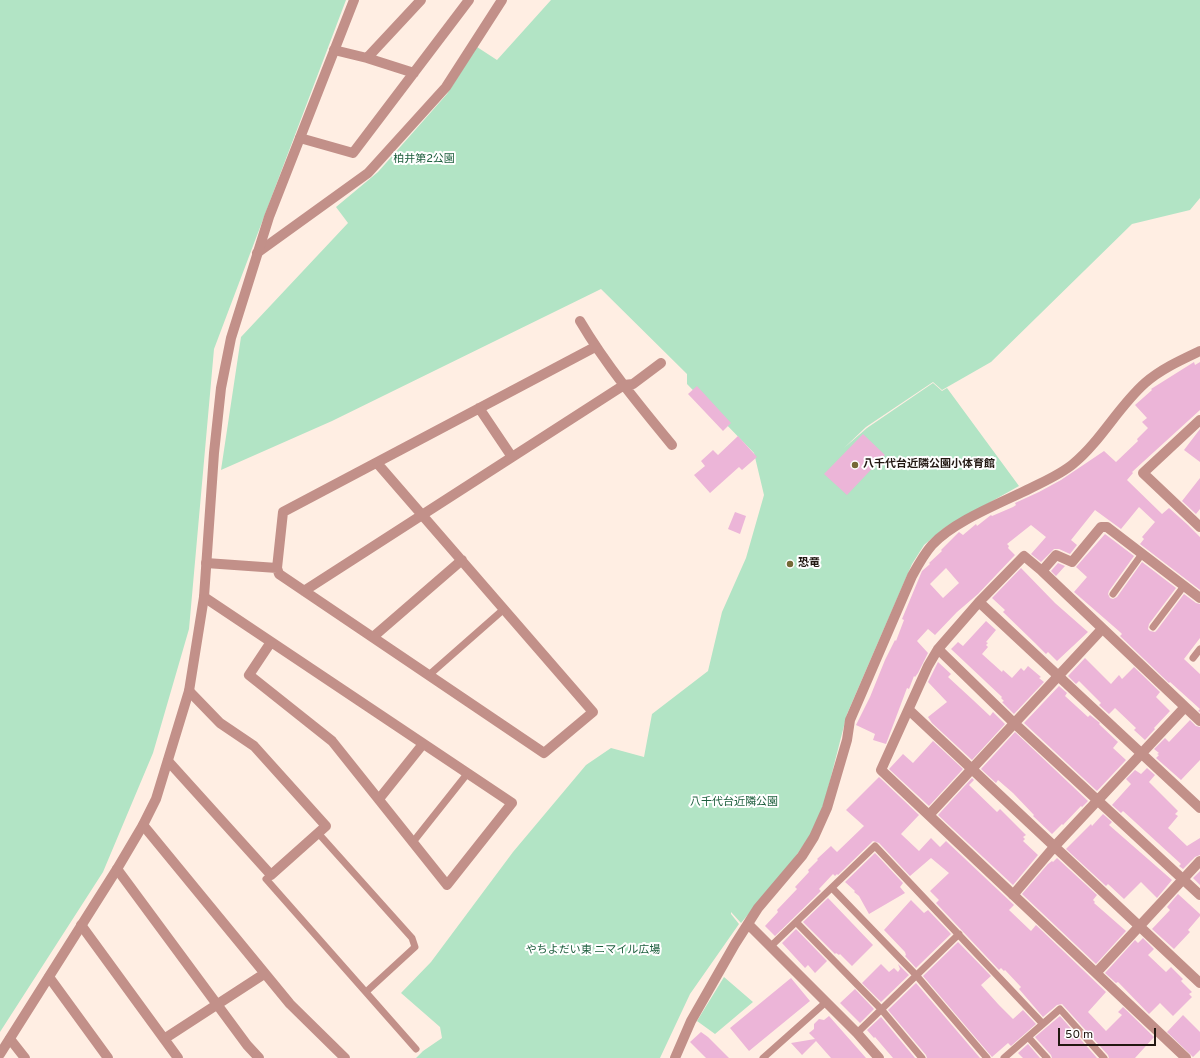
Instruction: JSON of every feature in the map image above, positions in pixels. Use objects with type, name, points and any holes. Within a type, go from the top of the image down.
[{"type":"street","points":[[0,1054],[117,869],[143,825],[156,799],[190,691],[204,598],[214,452],[221,388],[231,338],[269,218],[354,0]]},
{"type":"street","points":[[366,58],[421,0]]},
{"type":"street","points":[[300,138],[353,153],[468,0]]},
{"type":"street","points":[[257,253],[368,173],[446,87],[502,0]]},
{"type":"street","points":[[334,50],[414,73]]},
{"type":"street","points":[[580,321],[595,347],[672,445]]},
{"type":"street","points":[[377,462],[593,712],[544,753],[279,574],[277,568],[283,512],[377,462],[479,408],[595,347]]},
{"type":"street","points":[[675,1058],[691,1021],[748,924],[758,908],[802,856],[816,831],[827,808],[850,720],[922,553],[950,529],[965,519],[1043,482],[1072,464],[1091,446],[1123,406],[1145,382],[1163,370],[1200,351]]},
{"type":"street","points":[[304,591],[624,385],[633,384],[661,363]]},
{"type":"street","points":[[479,408],[512,458]]},
{"type":"street","points":[[1199,523],[1143,474],[1200,420]]},
{"type":"street","points":[[1042,571],[1056,555],[1072,562],[1101,527],[1107,527],[1200,598]]},
{"type":"street","points":[[1186,1058],[881,770],[928,666],[938,649],[979,602],[1024,556],[1042,571],[1200,721]]},
{"type":"street","points":[[373,637],[462,560]]},
{"type":"street","points":[[206,563],[277,568]]},
{"type":"street","points":[[204,598],[271,642],[512,803],[447,885],[332,741],[249,675],[271,642]]},
{"type":"street","points":[[979,602],[1200,808]]},
{"type":"street","points":[[928,815],[1102,629]]},
{"type":"street","points":[[938,649],[1014,723],[1200,895]]},
{"type":"street","points":[[168,761],[271,875],[326,826],[254,746],[220,724],[190,691]]},
{"type":"street","points":[[1013,895],[1054,848],[1185,707]]},
{"type":"street","points":[[909,710],[1054,848],[1200,983]]},
{"type":"street","points":[[379,799],[423,744]]},
{"type":"street","points":[[143,825],[290,1004],[345,1058]]},
{"type":"street","points":[[1096,973],[1200,861]]},
{"type":"street","points":[[117,869],[216,1005],[259,1058]]},
{"type":"street","points":[[748,924],[857,1033],[879,1058]]},
{"type":"street","points":[[82,925],[178,1058]]},
{"type":"street","points":[[164,1039],[264,974]]},
{"type":"street","points":[[49,976],[108,1058]]},
{"type":"street","points":[[10,1039],[25,1058]]},
{"type":"lane","points":[[1113,594],[1142,554]]},
{"type":"lane","points":[[1153,627],[1184,586]]},
{"type":"lane","points":[[429,675],[504,610]]},
{"type":"lane","points":[[1193,658],[1200,649]]},
{"type":"lane","points":[[413,842],[468,774]]},
{"type":"lane","points":[[318,833],[412,938],[415,947],[366,992]]},
{"type":"lane","points":[[770,947],[875,846],[1043,1024]]},
{"type":"lane","points":[[271,875],[266,879],[416,1049]]},
{"type":"lane","points":[[832,888],[916,975],[987,1058]]},
{"type":"lane","points":[[796,922],[881,1009],[922,1058]]},
{"type":"lane","points":[[857,1033],[959,934]]},
{"type":"lane","points":[[763,1058],[826,1002]]},
{"type":"lane","points":[[1004,1058],[1060,1009],[1104,1058]]},
{"type":"lane","points":[[1028,1037],[1047,1058]]},
{"type":"green space","points":[[0,0],[346,0],[214,349],[189,629],[153,753],[103,872],[0,1032]]},
{"type":"green space","points":[[551,0],[1200,0],[1200,198],[1190,210],[1132,224],[991,362],[942,390],[933,382],[866,427],[844,448],[867,428],[933,383],[942,391],[947,388],[1019,486],[944,528],[924,545],[912,564],[847,714],[823,808],[811,834],[791,863],[741,923],[731,912],[739,924],[690,994],[660,1058],[416,1058],[423,1051],[442,1038],[440,1027],[401,993],[431,962],[513,852],[586,765],[611,748],[644,757],[652,714],[708,671],[722,612],[746,558],[764,495],[754,453],[687,384],[687,374],[601,289],[332,421],[221,470],[241,337],[348,223],[336,207],[378,172],[447,94],[477,47],[497,60]]},
{"type":"green space","points":[[724,977],[753,1002],[715,1034],[697,1021]]},
{"type":"building","points":[[1194,362],[1195,365],[1200,362],[1200,410],[1132,472],[1133,473],[1127,480],[1162,514],[1169,508],[1200,537],[1200,590],[1140,544],[1144,539],[1142,537],[1155,522],[1139,507],[1121,529],[1095,510],[1071,540],[1077,545],[1070,554],[1059,549],[1054,549],[1041,562],[1031,554],[1046,537],[1031,525],[1007,544],[1009,546],[1008,548],[1015,555],[978,594],[957,612],[935,635],[928,629],[917,641],[928,653],[918,673],[915,677],[914,676],[909,689],[907,688],[886,744],[873,740],[875,734],[856,725],[870,697],[885,660],[895,640],[896,641],[904,620],[902,619],[922,571],[959,532],[963,535],[976,524],[977,526],[991,515],[992,516],[1013,507],[1016,505],[1015,503],[1061,480],[1104,451],[1116,462],[1138,441],[1137,439],[1148,428],[1142,422],[1147,418],[1135,405],[1152,390],[1151,389]],"holes":[[[946,568],[959,583],[943,598],[930,584]]]},
{"type":"building","points":[[697,386],[731,423],[723,431],[688,394]]},
{"type":"building","points":[[1200,429],[1200,462],[1184,450]]},
{"type":"building","name":"八千代台近隣公園小体育館","points":[[863,434],[885,455],[847,495],[824,474]]},
{"type":"building","points":[[738,436],[757,457],[742,470],[739,467],[710,493],[694,475],[705,466],[701,461],[713,450],[718,455]]},
{"type":"building","points":[[1200,478],[1200,509],[1196,514],[1182,501]]},
{"type":"building","points":[[735,512],[746,516],[740,534],[728,529]]},
{"type":"building","points":[[1105,534],[1134,556],[1109,591],[1108,594],[1110,598],[1113,599],[1117,597],[1142,562],[1176,588],[1149,624],[1148,629],[1150,631],[1155,632],[1157,630],[1184,594],[1196,603],[1200,604],[1200,638],[1184,659],[1200,674],[1200,709],[1170,682],[1169,683],[1120,636],[1122,634],[1120,632],[1074,592],[1087,577],[1076,567]]},
{"type":"building","points":[[1058,563],[1065,566],[1056,576],[1051,571]]},
{"type":"building","points":[[1021,568],[1055,603],[1088,632],[1057,661],[1048,652],[1046,654],[1003,612],[1005,610],[992,598]]},
{"type":"building","points":[[986,621],[996,630],[986,642],[988,643],[986,645],[988,647],[982,654],[1002,672],[1003,670],[1012,678],[1021,668],[1024,671],[1028,666],[1041,677],[1039,678],[1044,682],[1014,714],[1002,702],[1004,701],[1001,698],[1002,697],[951,649],[958,642],[963,646]]},
{"type":"building","points":[[1085,658],[1111,684],[1119,675],[1122,679],[1134,667],[1160,692],[1156,697],[1170,711],[1145,740],[1134,730],[1136,728],[1115,708],[1109,714],[1099,705],[1101,703],[1079,681],[1076,684],[1068,676]]},
{"type":"building","points":[[938,662],[951,674],[948,677],[990,716],[993,712],[1005,724],[972,760],[932,723],[928,717],[947,702],[928,682]]},
{"type":"building","points":[[1059,686],[1067,693],[1065,696],[1088,717],[1090,715],[1100,723],[1099,724],[1118,742],[1113,748],[1126,760],[1097,791],[1024,723]]},
{"type":"building","points":[[1190,720],[1196,726],[1200,727],[1200,760],[1181,780],[1156,758],[1159,755],[1157,754],[1159,753],[1154,749],[1165,738],[1169,742]]},
{"type":"building","points":[[1015,732],[1088,801],[1052,834],[1033,816],[1034,815],[1013,793],[998,780],[996,783],[981,769]]},
{"type":"building","points":[[933,741],[963,769],[929,806],[889,769],[903,754],[913,763]]},
{"type":"building","points":[[1147,768],[1155,775],[1149,782],[1178,811],[1175,814],[1178,816],[1168,828],[1187,846],[1200,838],[1200,855],[1195,857],[1183,869],[1179,866],[1181,864],[1123,811],[1121,813],[1112,805],[1131,784],[1126,779],[1135,770],[1141,774]]},
{"type":"building","points":[[879,777],[919,815],[901,834],[919,851],[931,838],[940,847],[946,841],[1014,905],[1009,910],[1031,931],[1036,925],[1106,992],[1088,1012],[1106,1031],[1122,1015],[1118,1012],[1123,1007],[1154,1037],[1135,1058],[1109,1058],[1108,1055],[1062,1004],[1057,1005],[1043,1017],[1019,989],[1021,987],[1005,970],[1004,971],[1001,968],[999,970],[936,903],[939,900],[930,891],[949,873],[931,858],[910,876],[879,843],[873,841],[838,875],[837,874],[835,876],[833,874],[819,889],[821,891],[775,936],[765,926],[778,912],[777,910],[797,889],[795,887],[809,872],[808,870],[818,860],[817,859],[831,846],[837,852],[864,826],[846,810]]},
{"type":"building","points":[[972,778],[974,780],[969,785],[997,812],[1000,809],[1026,835],[1023,837],[1025,839],[1023,841],[1038,855],[1013,885],[938,815]]},
{"type":"building","points":[[1103,814],[1112,822],[1109,825],[1172,880],[1157,898],[1141,882],[1124,899],[1108,884],[1106,886],[1066,849]]},
{"type":"building","points":[[875,853],[903,883],[900,887],[905,893],[869,914],[859,896],[845,882]]},
{"type":"building","points":[[1057,858],[1097,895],[1093,900],[1095,902],[1094,903],[1126,931],[1096,964],[1022,894],[1048,864]]},
{"type":"building","points":[[1200,871],[1200,885],[1193,878]]},
{"type":"building","points":[[1178,894],[1200,914],[1200,916],[1188,930],[1190,932],[1174,949],[1152,929],[1170,910],[1167,907]]},
{"type":"building","points":[[828,898],[873,945],[852,966],[840,954],[835,954],[803,922]]},
{"type":"building","points":[[911,900],[924,913],[928,910],[951,934],[916,968],[905,956],[905,952],[884,930]]},
{"type":"building","points":[[796,929],[827,961],[815,973],[808,965],[805,968],[782,943]]},
{"type":"building","points":[[1143,938],[1154,949],[1148,955],[1166,972],[1171,967],[1183,979],[1181,981],[1192,992],[1189,994],[1192,997],[1173,1016],[1160,1003],[1149,1014],[1118,982],[1116,983],[1105,973],[1135,940],[1138,943]]},
{"type":"building","points":[[958,942],[991,976],[981,985],[998,1004],[1013,1019],[1023,1010],[1036,1024],[1011,1046],[1008,1043],[992,1057],[923,976]]},
{"type":"building","points":[[881,964],[889,972],[894,968],[898,972],[900,969],[898,964],[909,975],[881,1002],[862,983]]},
{"type":"building","points":[[791,978],[810,1001],[749,1051],[730,1028]]},
{"type":"building","points":[[916,983],[980,1058],[927,1058],[888,1010]]},
{"type":"building","points":[[855,989],[874,1009],[860,1023],[840,1003]]},
{"type":"building","points":[[1183,1015],[1200,1032],[1200,1050],[1193,1057],[1167,1032]]},
{"type":"building","points":[[829,1016],[866,1058],[831,1058],[816,1041],[802,1055],[791,1043],[815,1039],[809,1033],[814,1029],[814,1024],[819,1019],[824,1020]]},
{"type":"building","points":[[1060,1016],[1097,1058],[1052,1058],[1035,1037]]},
{"type":"building","points":[[881,1017],[915,1058],[893,1058],[867,1030]]},
{"type":"building","points":[[701,1032],[729,1058],[706,1058],[690,1042]]},
{"type":"building","points":[[1028,1044],[1040,1058],[1023,1058],[1018,1053]]},
{"type":"place","name":"八千代台近隣公園小体育館","points":[[855,465]]},
{"type":"place","name":"恐竜","points":[[790,564]]},
{"type":"park label","name":"柏井第2公園","points":[[424,160]]},
{"type":"park label","name":"八千代台近隣公園","points":[[734,803]]},
{"type":"park label","name":"やちよだい東 ニマイル広場","points":[[593,951]]}]
